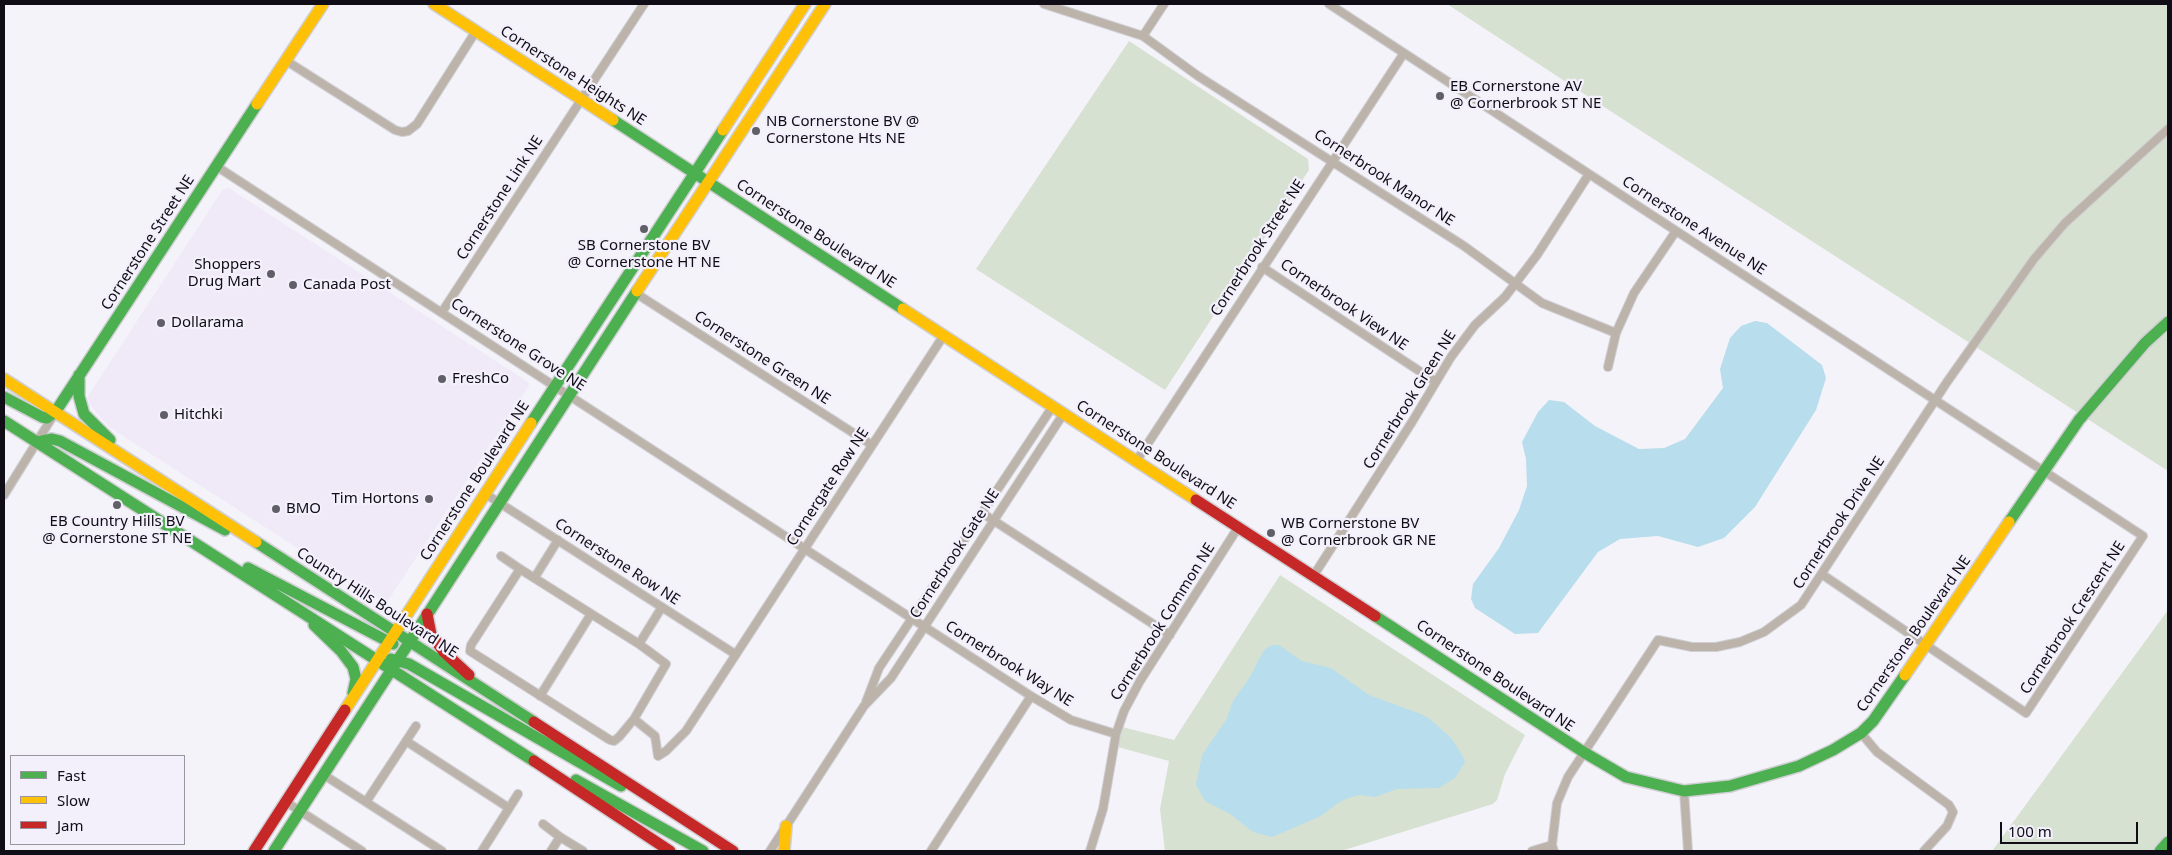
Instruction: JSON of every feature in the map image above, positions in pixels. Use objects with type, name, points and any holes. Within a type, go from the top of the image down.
[{"type":"main road","name":"Cornerstone Heights NE","points":[[434,4],[709,183]]},
{"type":"main road","name":"Cornerstone Boulevard NE","points":[[254,851],[484,493],[805,4]]},
{"type":"main road","points":[[274,851],[390,669],[571,396],[826,4]]},
{"type":"main road","name":"Cornerstone Street NE","points":[[56,411],[321,5]]},
{"type":"main road","name":"Cornerstone Boulevard NE","points":[[709,183],[1239,526],[1585,753],[1626,777],[1684,791],[1730,786],[1769,776],[1833,750],[1861,733],[1887,702],[2079,420],[2144,343],[2168,322]]},
{"type":"main road","points":[[79,375],[79,396],[84,414],[142,467]]},
{"type":"main road","name":"Country Hills Boulevard NE","points":[[4,379],[261,545],[391,637]]},
{"type":"main road","points":[[4,398],[42,417],[47,418],[56,411]]},
{"type":"main road","points":[[4,420],[506,742],[666,849]]},
{"type":"main road","points":[[38,442],[52,439],[60,441],[229,532],[261,545]]},
{"type":"main road","points":[[182,534],[391,637],[401,645],[409,642]]},
{"type":"main road","points":[[293,605],[341,650],[353,667],[355,687],[349,703]]},
{"type":"main road","points":[[427,614],[428,627],[436,642],[490,695]]},
{"type":"main road","name":"Country Hills Boulevard NE","points":[[409,642],[734,851]]},
{"type":"main road","points":[[376,660],[397,659],[604,778],[664,807]]},
{"type":"main road","points":[[506,742],[703,851]]},
{"type":"main road","points":[[784,851],[786,826]]},
{"type":"main road","points":[[2160,851],[2168,842]]},
{"type":"street","name":"Cornerstone Link NE","points":[[442,312],[644,4]]},
{"type":"street","name":"Cornerbrook Manor NE","points":[[1044,4],[1143,36],[1198,76],[1464,246],[1542,303],[1616,333]]},
{"type":"street","points":[[1143,36],[1164,4]]},
{"type":"street","name":"Cornerstone Avenue NE","points":[[1329,4],[2043,471]]},
{"type":"street","points":[[285,60],[395,130],[402,132],[408,131],[417,124],[476,31]]},
{"type":"street","name":"Cornerbrook Street NE","points":[[1136,460],[1404,53]]},
{"type":"street","name":"Cornerbrook Drive NE","points":[[1553,848],[1557,803],[1568,777],[1658,640],[1682,646],[1716,647],[1764,632],[1801,605],[1935,400],[2034,259],[2066,224],[2168,129]]},
{"type":"street","name":"Cornerstone Grove NE","points":[[216,166],[805,547],[919,623]]},
{"type":"street","name":"Cornerbrook Green NE","points":[[1314,576],[1464,339],[1505,297],[1537,255],[1589,174]]},
{"type":"street","points":[[1608,367],[1616,333],[1647,270],[1676,231]]},
{"type":"street","name":"Cornerbrook View NE","points":[[1262,267],[1436,382]]},
{"type":"street","name":"Cornerstone Green NE","points":[[637,294],[872,444]]},
{"type":"street","name":"Cornergate Row NE","points":[[634,719],[655,736],[658,756],[672,746],[686,731],[944,336]]},
{"type":"street","name":"Cornerbrook Gate NE","points":[[770,851],[864,706],[891,678],[919,623],[982,513],[1052,406]]},
{"type":"street","name":"Cornerstone Street NE","points":[[4,495],[56,411]]},
{"type":"street","name":"Cornerbrook Gate NE","points":[[864,706],[879,668],[919,623],[994,520],[1064,413]]},
{"type":"street","name":"Cornerbrook Crescent NE","points":[[1926,645],[2026,713],[2032,705],[2143,536],[2043,471]]},
{"type":"street","name":"Cornerstone Row NE","points":[[484,493],[735,654]]},
{"type":"street","points":[[982,513],[1170,635]]},
{"type":"street","name":"Cornerbrook Common NE","points":[[1090,851],[1103,810],[1116,734],[1134,691],[1239,526]]},
{"type":"street","points":[[535,577],[558,540]]},
{"type":"street","points":[[501,556],[639,644],[666,664],[634,719],[614,741],[470,651],[471,645],[520,569]]},
{"type":"street","points":[[1822,575],[1926,645]]},
{"type":"street","points":[[639,644],[662,608]]},
{"type":"street","points":[[540,696],[591,614]]},
{"type":"street","name":"Cornerbrook Way NE","points":[[919,623],[1071,720],[1116,734]]},
{"type":"street","points":[[931,851],[1031,696]]},
{"type":"street","points":[[366,802],[416,726]]},
{"type":"street","points":[[1861,733],[1877,752],[1949,805],[1953,812],[1948,826],[1924,851]]},
{"type":"street","points":[[406,741],[509,808]]},
{"type":"street","points":[[324,775],[438,850]]},
{"type":"street","points":[[1684,791],[1688,851]]},
{"type":"street","points":[[482,851],[518,794]]},
{"type":"street","points":[[286,802],[362,851]]},
{"type":"street","points":[[543,824],[582,851]]},
{"type":"street","points":[[551,851],[560,837]]},
{"type":"street","points":[[1532,851],[1553,848]]},
{"type":"shaded area","points":[[229,188],[528,382],[529,386],[387,602],[383,603],[109,427],[89,404],[88,396],[223,189]]},
{"type":"green space","points":[[1447,4],[2168,4],[2168,471],[1618,116]]},
{"type":"green space","points":[[1129,41],[1308,159],[1309,170],[1165,390],[976,269]]},
{"type":"green space","points":[[1280,575],[1525,735],[1505,774],[1497,800],[1493,804],[1341,851],[1165,851],[1160,809],[1169,761],[1114,746],[1118,726],[1174,740]]},
{"type":"green space","points":[[2168,610],[2168,851],[1992,851]]},
{"type":"water","points":[[1755,321],[1767,323],[1822,365],[1826,378],[1816,410],[1755,507],[1724,538],[1698,547],[1658,536],[1620,539],[1598,552],[1538,633],[1515,634],[1475,608],[1471,599],[1473,584],[1499,548],[1519,510],[1527,486],[1526,459],[1522,442],[1538,412],[1549,400],[1564,402],[1595,426],[1639,449],[1664,448],[1685,439],[1723,388],[1720,369],[1730,338],[1741,326]]},
{"type":"water","points":[[1273,645],[1279,645],[1302,661],[1331,668],[1369,695],[1430,719],[1452,739],[1463,757],[1465,762],[1455,778],[1439,788],[1397,789],[1375,797],[1360,795],[1348,798],[1321,816],[1272,837],[1253,832],[1230,814],[1205,801],[1196,785],[1202,755],[1226,720],[1233,701],[1250,677],[1265,649]]},
{"type":"traffic: fast","points":[[4,397],[42,417],[47,418],[56,411],[257,104]]},
{"type":"traffic: fast","points":[[613,120],[903,309]]},
{"type":"traffic: fast","points":[[531,423],[723,130]]},
{"type":"traffic: fast","points":[[274,851],[637,291]]},
{"type":"traffic: fast","points":[[2009,522],[2079,420],[2145,343],[2168,322]]},
{"type":"traffic: fast","points":[[79,375],[79,396],[84,414],[110,440]]},
{"type":"traffic: fast","points":[[4,421],[534,761]]},
{"type":"traffic: fast","points":[[38,442],[52,439],[60,441],[225,530]]},
{"type":"traffic: fast","points":[[256,542],[534,722]]},
{"type":"traffic: fast","points":[[248,568],[393,644]]},
{"type":"traffic: fast","points":[[1375,616],[1585,753],[1626,777],[1684,791],[1730,786],[1799,766],[1833,750],[1861,733],[1873,721],[1905,675]]},
{"type":"traffic: fast","points":[[314,625],[341,651],[353,667],[356,679],[353,693]]},
{"type":"traffic: fast","points":[[391,659],[409,664],[621,786]]},
{"type":"traffic: fast","points":[[576,780],[703,851]]},
{"type":"traffic: fast","points":[[2160,851],[2168,842]]},
{"type":"traffic: slow","points":[[257,104],[323,4]]},
{"type":"traffic: slow","points":[[434,4],[613,120]]},
{"type":"traffic: slow","points":[[723,130],[805,4]]},
{"type":"traffic: slow","points":[[637,291],[825,4]]},
{"type":"traffic: slow","points":[[903,309],[1196,500]]},
{"type":"traffic: slow","points":[[4,379],[256,542]]},
{"type":"traffic: slow","points":[[345,710],[531,423]]},
{"type":"traffic: slow","points":[[1905,675],[2009,522]]},
{"type":"traffic: slow","points":[[784,851],[786,826]]},
{"type":"traffic: jam","points":[[1196,500],[1375,616]]},
{"type":"traffic: jam","points":[[427,614],[431,634],[444,652],[469,675]]},
{"type":"traffic: jam","points":[[254,851],[345,710]]},
{"type":"traffic: jam","points":[[534,722],[733,851]]},
{"type":"traffic: jam","points":[[534,761],[670,851]]},
{"type":"place","name":"EB Cornerstone AV @ Cornerbrook ST NE","points":[[1440,96]]},
{"type":"place","name":"NB Cornerstone BV @ Cornerstone Hts NE","points":[[756,131]]},
{"type":"place","name":"SB Cornerstone BV @ Cornerstone HT NE","points":[[644,229]]},
{"type":"place","name":"Shoppers Drug Mart","points":[[271,274]]},
{"type":"place","name":"Canada Post","points":[[293,285]]},
{"type":"place","name":"Dollarama","points":[[161,323]]},
{"type":"place","name":"FreshCo","points":[[442,379]]},
{"type":"place","name":"Hitchki","points":[[164,415]]},
{"type":"place","name":"Tim Hortons","points":[[429,499]]},
{"type":"place","name":"EB Country Hills BV @ Cornerstone ST NE","points":[[117,505]]},
{"type":"place","name":"BMO","points":[[276,509]]},
{"type":"place","name":"WB Cornerstone BV @ Cornerbrook GR NE","points":[[1271,533]]}]
